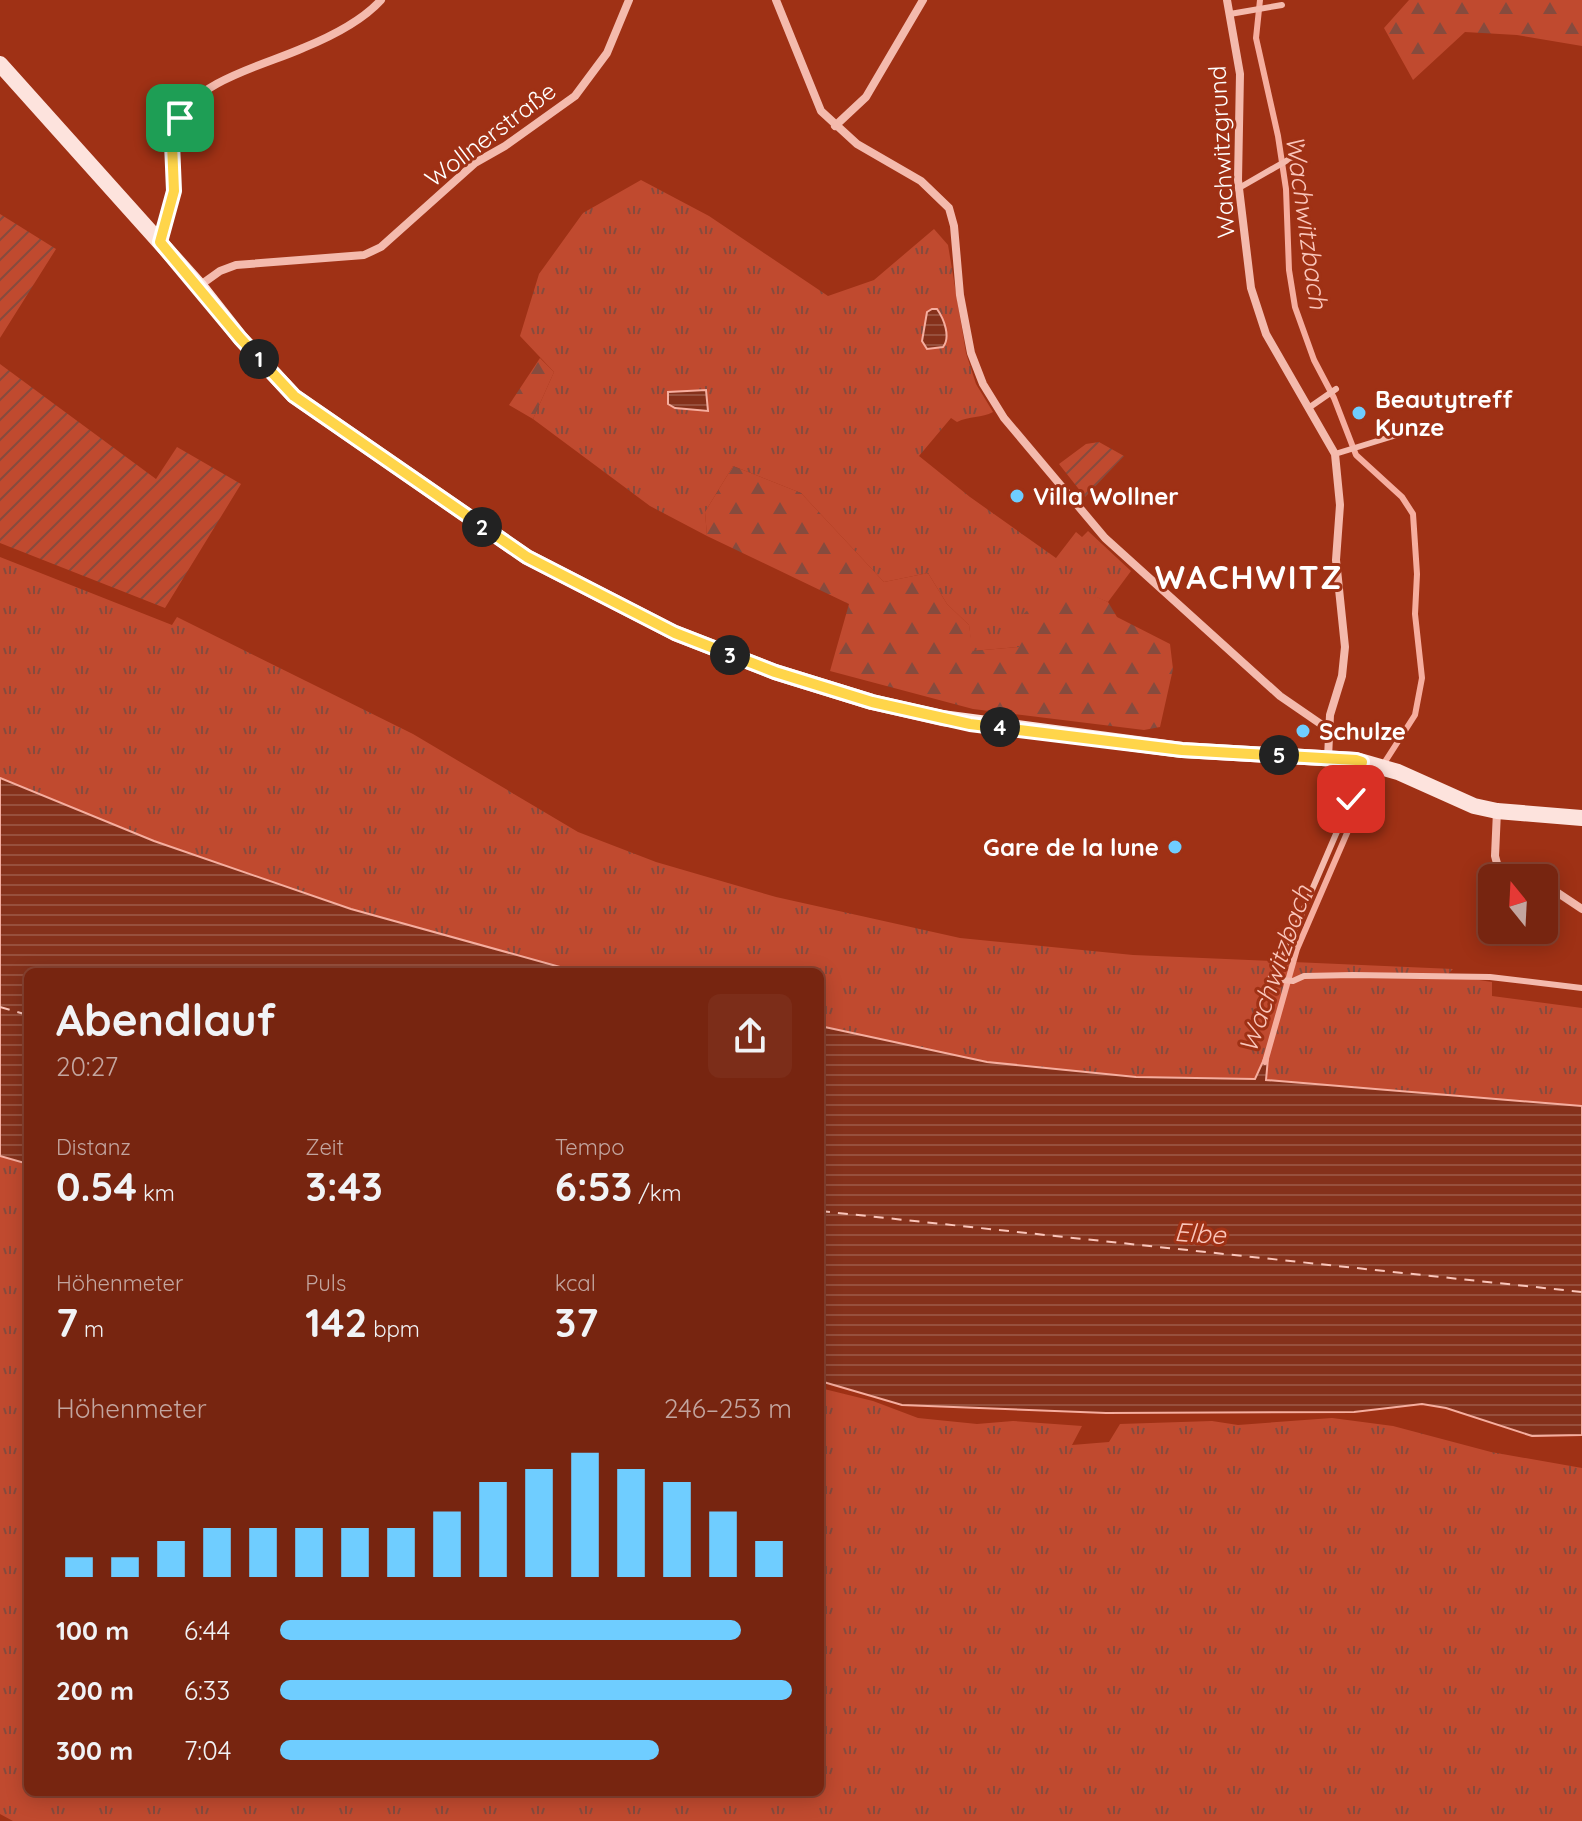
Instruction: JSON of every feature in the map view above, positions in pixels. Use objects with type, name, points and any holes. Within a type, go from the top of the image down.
[{"type":"main road","points":[[0,64],[294,396],[527,557],[675,633],[775,672],[872,702],[970,724],[1182,750],[1366,763],[1398,772],[1474,806],[1497,811],[1582,818]]},
{"type":"street","points":[[160,242],[174,191],[172,143],[180,118],[191,101],[263,61],[301,49],[341,29],[381,0]]},
{"type":"street","name":"Wollnerstraße","points":[[199,286],[220,271],[236,265],[364,255],[381,247],[475,163],[505,146],[575,96],[607,53],[629,0]]},
{"type":"street","points":[[776,0],[821,111],[857,144],[921,181],[949,208],[971,353],[983,384],[1012,428],[1105,538],[1280,696],[1328,729]]},
{"type":"street","points":[[835,126],[866,97],[923,0]]},
{"type":"street","name":"Wachwitzgrund","points":[[1227,0],[1241,97],[1239,188],[1251,288],[1266,334],[1335,454],[1340,505],[1336,560],[1345,647],[1342,676],[1328,729],[1328,758]]},
{"type":"street","points":[[1497,811],[1497,864]]},
{"type":"street","points":[[1558,893],[1582,909]]},
{"type":"lane","points":[[1230,14],[1282,5]]},
{"type":"lane","points":[[1239,188],[1293,157],[1302,144]]},
{"type":"lane","points":[[1310,407],[1336,389]]},
{"type":"lane","points":[[1335,454],[1400,434]]},
{"type":"lane","points":[[1366,763],[1281,962],[1270,979],[1293,981],[1304,976],[1328,975],[1490,977],[1582,988]]},
{"type":"green space","points":[[1409,0],[1582,0],[1582,46],[1517,35],[1465,32],[1413,80],[1384,28]]},
{"type":"green space","points":[[641,180],[709,216],[828,296],[874,280],[934,229],[948,245],[966,353],[976,384],[993,412],[957,422],[951,418],[919,456],[970,497],[1056,558],[1076,532],[1082,537],[1088,531],[1131,571],[1108,602],[1096,597],[1019,647],[972,651],[969,625],[947,604],[928,573],[884,582],[801,493],[733,466],[705,512],[707,536],[650,506],[533,419],[554,372],[520,336],[539,274],[583,213]]},
{"type":"green space","points":[[0,214],[56,249],[0,338]]},
{"type":"green space","points":[[540,358],[554,372],[533,419],[509,405]]},
{"type":"green space","points":[[0,364],[156,479],[177,447],[241,484],[165,608],[0,543]]},
{"type":"green space","points":[[1099,442],[1124,456],[1085,497],[1059,464],[1086,444]]},
{"type":"green space","points":[[733,466],[801,493],[884,582],[928,573],[947,604],[969,625],[973,651],[1019,647],[1017,620],[1034,604],[1065,598],[1097,597],[1108,602],[1117,617],[1170,644],[1173,669],[1160,727],[1144,730],[973,709],[830,671],[849,604],[707,536],[705,512]]},
{"type":"green space","points":[[0,557],[172,625],[177,617],[413,734],[578,832],[656,862],[776,897],[960,938],[1133,955],[1453,969],[1447,975],[1492,982],[1492,996],[1582,1008],[1582,1106],[1265,1080],[1266,1057],[1255,1079],[1136,1077],[987,1062],[824,1027],[824,968],[564,968],[351,909],[154,841],[0,778]]},
{"type":"green space","points":[[0,1156],[24,1163],[24,1796],[824,1796],[824,1389],[873,1401],[918,1418],[977,1424],[1013,1421],[1082,1426],[1072,1445],[1109,1442],[1120,1424],[1212,1421],[1238,1425],[1332,1418],[1393,1426],[1491,1452],[1582,1468],[1582,1821],[13,1821],[0,1814]]},
{"type":"water","points":[[937,309],[942,318],[946,338],[943,347],[927,349],[922,341],[927,312]]},
{"type":"water","points":[[706,390],[708,411],[675,408],[668,404],[668,392]]},
{"type":"water","points":[[0,778],[154,841],[351,909],[564,968],[24,968],[24,1163],[0,1156]]},
{"type":"water","name":"Elbe","points":[[824,1027],[987,1062],[1136,1077],[1255,1079],[1265,1057],[1268,1058],[1266,1080],[1582,1106],[1582,1435],[1532,1436],[1446,1408],[1422,1404],[1354,1412],[1106,1413],[902,1405],[824,1382]]},
{"type":"waterway","name":"Wachwitzbach","points":[[1260,0],[1256,38],[1278,136],[1286,189],[1289,270],[1295,307],[1314,360],[1334,398],[1356,455],[1402,497],[1413,514],[1417,574],[1415,614],[1422,678],[1415,715],[1363,796],[1297,949],[1265,1062]]},
{"type":"ferry route","points":[[0,1007],[24,1014]]},
{"type":"ferry route","points":[[824,1211],[1582,1292]]},
{"type":"place","name":"Beautytreff Kunze","points":[[1359,413]]},
{"type":"place","name":"Villa Wollner","points":[[1017,496]]},
{"type":"place","name":"Schulze","points":[[1303,731]]},
{"type":"place","name":"Gare de la lune","points":[[1175,847]]},
{"type":"district","name":"WACHWITZ","points":[[1249,577]]},
{"type":"route","points":[[180,118],[172,143],[174,191],[160,242],[240,338],[294,396],[527,557],[675,633],[775,672],[872,702],[970,724],[1182,750],[1356,760],[1362,762],[1351,799]]}]
